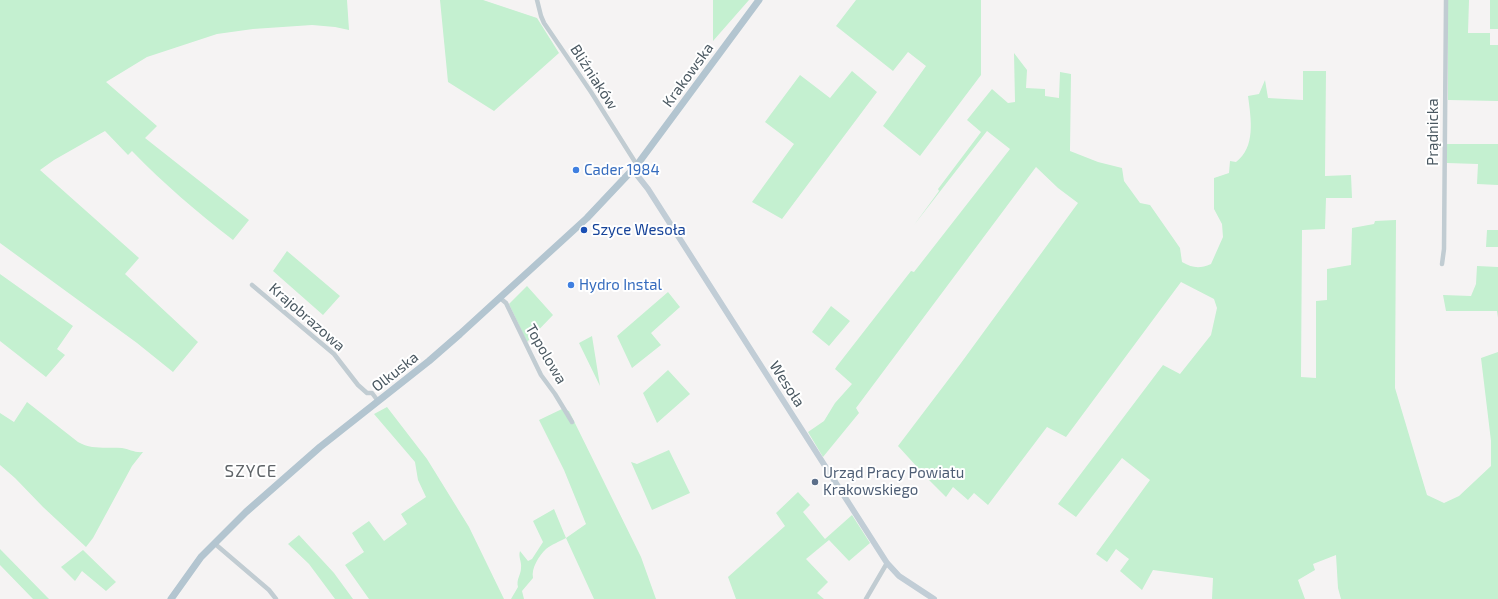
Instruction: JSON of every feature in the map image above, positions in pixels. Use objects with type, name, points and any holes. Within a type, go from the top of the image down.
[{"type":"main road","name":"Krakowska","points":[[635,168],[759,0]]},
{"type":"main road","name":"Olkuska","points":[[171,599],[201,557],[246,512],[299,466],[429,361],[587,218],[635,168]]},
{"type":"street","name":"Bliźniaków","points":[[537,0],[544,23],[591,92],[635,168]]},
{"type":"street","name":"Prądnicka","points":[[1442,264],[1444,249],[1446,0]]},
{"type":"street","name":"Wesoła","points":[[635,168],[887,563],[899,576],[934,599]]},
{"type":"street","name":"Krajobrazowa","points":[[252,285],[334,354],[358,385],[367,393],[372,393],[378,401]]},
{"type":"street","name":"Topolowa","points":[[500,298],[506,303],[541,375],[555,394],[572,422]]},
{"type":"street","points":[[214,543],[269,590],[276,599]]},
{"type":"street","points":[[866,599],[887,563]]},
{"type":"green space","points":[[0,0],[347,0],[349,30],[312,25],[253,29],[217,34],[147,57],[106,82],[157,126],[145,138],[249,220],[233,240],[156,175],[132,151],[128,155],[105,131],[54,160],[40,170],[139,258],[125,274],[198,342],[173,372],[137,343],[0,243]]},
{"type":"green space","points":[[440,0],[483,0],[537,18],[559,53],[494,111],[448,82]]},
{"type":"green space","points":[[713,0],[749,0],[713,41]]},
{"type":"green space","points":[[856,0],[981,0],[981,75],[920,156],[883,126],[926,66],[908,52],[893,71],[836,26]]},
{"type":"green space","points":[[1448,0],[1469,0],[1468,33],[1490,33],[1490,45],[1498,45],[1498,101],[1448,100]]},
{"type":"green space","points":[[1490,0],[1498,0],[1498,29],[1490,29]]},
{"type":"green space","points":[[1014,53],[1027,70],[1026,88],[1045,89],[1045,96],[1059,98],[1060,72],[1071,74],[1070,151],[1098,162],[1122,168],[1124,181],[1140,203],[1150,205],[1180,248],[1182,262],[1189,266],[1196,267],[1203,267],[1211,264],[1223,237],[1222,224],[1214,209],[1214,178],[1229,173],[1230,161],[1236,162],[1247,149],[1251,132],[1248,96],[1259,94],[1265,80],[1268,98],[1303,100],[1303,71],[1326,71],[1325,176],[1351,175],[1352,198],[1326,198],[1325,229],[1302,230],[1301,377],[1316,378],[1316,301],[1327,300],[1327,269],[1351,265],[1352,228],[1374,224],[1375,221],[1396,220],[1395,388],[1427,495],[1444,503],[1459,496],[1491,466],[1491,441],[1481,358],[1498,352],[1498,599],[1341,599],[1338,588],[1336,555],[1313,564],[1315,570],[1298,580],[1305,599],[1212,599],[1213,578],[1153,570],[1142,590],[1120,571],[1129,559],[1116,549],[1107,562],[1096,554],[1150,480],[1122,458],[1076,517],[1058,504],[1163,365],[1180,374],[1211,335],[1217,308],[1214,299],[1181,282],[1066,437],[1047,427],[988,505],[974,493],[968,500],[953,487],[946,497],[898,446],[961,363],[1078,203],[1058,188],[1036,167],[856,408],[859,413],[823,457],[808,432],[824,421],[835,403],[852,384],[835,369],[911,271],[914,272],[1010,149],[987,131],[914,225],[939,191],[938,189],[981,132],[967,120],[992,89],[1008,103],[1015,102]]},
{"type":"green space","points":[[852,71],[877,92],[782,219],[752,202],[794,144],[765,122],[800,75],[830,98]]},
{"type":"green space","points":[[1447,144],[1498,144],[1498,185],[1477,184],[1478,164],[1447,163]]},
{"type":"green space","points":[[1487,230],[1498,230],[1498,247],[1486,247]]},
{"type":"green space","points":[[287,251],[340,296],[323,315],[273,271]]},
{"type":"green space","points":[[1477,266],[1498,267],[1498,318],[1497,311],[1446,311],[1443,295],[1471,296],[1476,284]]},
{"type":"green space","points":[[0,274],[73,326],[57,349],[65,355],[46,377],[0,341]]},
{"type":"green space","points":[[527,286],[553,315],[527,342],[509,304]]},
{"type":"green space","points":[[668,292],[680,307],[651,333],[661,345],[632,368],[617,336]]},
{"type":"green space","points":[[831,306],[850,321],[829,346],[812,332]]},
{"type":"green space","points":[[592,336],[600,386],[579,343]]},
{"type":"green space","points":[[668,370],[690,394],[657,423],[643,393]]},
{"type":"green space","points":[[27,402],[83,445],[99,448],[122,448],[143,452],[132,466],[93,538],[86,547],[0,465],[0,413],[14,422]]},
{"type":"green space","points":[[387,407],[427,459],[469,527],[504,599],[369,599],[345,565],[364,552],[352,533],[369,521],[384,541],[407,524],[401,514],[426,497],[418,480],[415,462],[374,414]]},
{"type":"green space","points":[[562,409],[569,411],[641,557],[656,599],[594,599],[566,538],[586,524],[564,470],[539,420]]},
{"type":"green space","points":[[669,450],[690,493],[652,510],[631,462],[637,464]]},
{"type":"green space","points":[[798,492],[810,505],[803,512],[825,539],[852,515],[870,543],[849,561],[829,540],[806,559],[828,582],[817,593],[824,599],[736,599],[728,577],[785,526],[776,513]]},
{"type":"green space","points":[[554,509],[566,538],[546,549],[538,559],[534,566],[533,578],[522,591],[524,599],[511,599],[518,587],[521,570],[519,555],[520,551],[528,561],[532,559],[543,542],[533,521]]},
{"type":"green space","points":[[299,535],[334,573],[353,599],[335,599],[309,564],[288,544]]},
{"type":"green space","points":[[0,549],[49,599],[33,599],[0,565]]},
{"type":"green space","points":[[83,550],[116,582],[106,591],[82,571],[75,581],[61,567]]},
{"type":"place","name":"Cader 1984","points":[[576,170]]},
{"type":"place","name":"Szyce Wesoła","points":[[584,230]]},
{"type":"place","name":"Hydro Instal","points":[[571,285]]},
{"type":"place","name":"Urząd Pracy Powiatu Krakowskiego","points":[[815,482]]},
{"type":"district","name":"SZYCE","points":[[251,471]]}]
